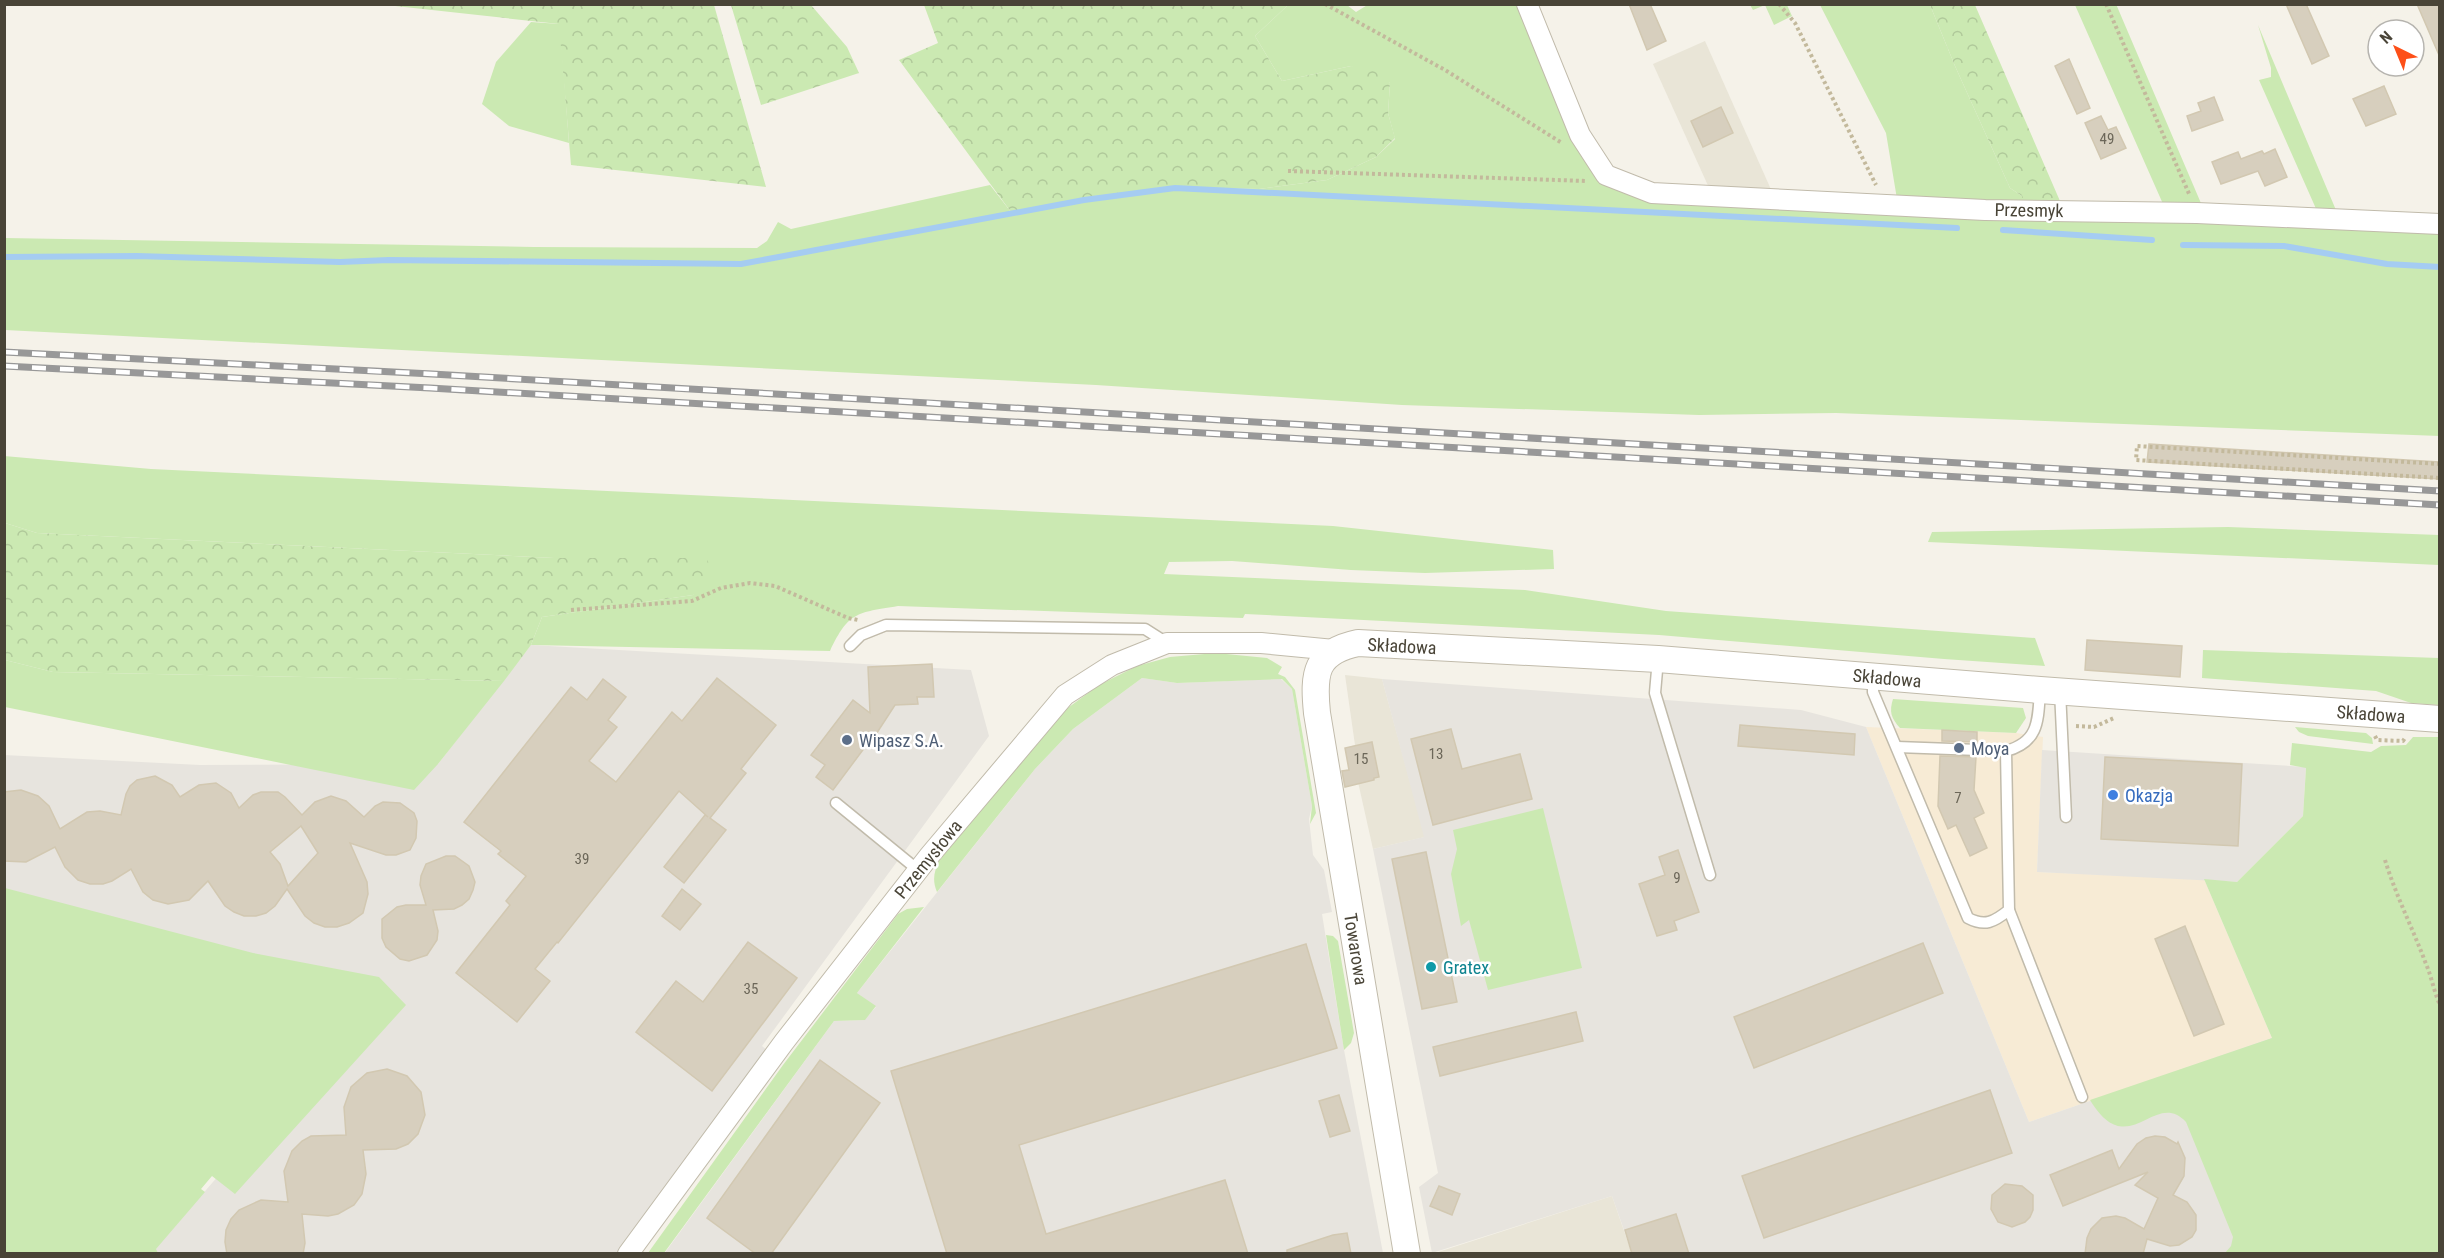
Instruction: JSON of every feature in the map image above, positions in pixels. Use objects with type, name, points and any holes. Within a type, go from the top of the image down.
[{"type":"street","points":[[1527,4],[1580,135],[1606,175],[1620,182]]},
{"type":"street","name":"Przesmyk","points":[[1620,182],[1652,193],[1985,210],[2197,213],[2439,224]]},
{"type":"street","name":"Przemysłowa","points":[[628,1254],[784,1042],[918,870],[1065,695],[1112,665],[1167,643],[1261,643],[1334,650]]},
{"type":"street","name":"Składowa","points":[[1334,650],[1358,643],[1658,659],[2050,691],[2439,719]]},
{"type":"street","name":"Towarowa","points":[[1334,650],[1319,666],[1314,687],[1317,713],[1407,1254]]},
{"type":"lane","points":[[850,645],[861,635],[886,625],[1144,629],[1167,643]]},
{"type":"lane","points":[[1658,659],[1655,693],[1710,875]]},
{"type":"lane","points":[[1873,676],[1873,692],[1968,918],[1979,925],[1994,921],[2008,910]]},
{"type":"lane","points":[[1897,747],[2006,752],[2022,747],[2031,737],[2050,691]]},
{"type":"lane","points":[[2050,691],[2066,817]]},
{"type":"lane","points":[[2006,752],[2008,910],[2082,1097]]},
{"type":"lane","points":[[836,803],[918,870]]},
{"type":"path","points":[[1324,4],[1444,70],[1565,145]]},
{"type":"path","points":[[1779,4],[1795,23],[1886,205]]},
{"type":"path","points":[[2106,4],[2197,213]]},
{"type":"path","points":[[1288,171],[1620,182]]},
{"type":"path","points":[[2439,464],[2137,446],[2136,460],[2439,478]]},
{"type":"path","points":[[571,610],[692,601],[721,588],[750,583],[775,586],[848,618],[886,625]]},
{"type":"path","points":[[2385,860],[2395,891],[2404,907],[2428,967],[2439,1005]]},
{"type":"shaded area","points":[[1705,41],[1773,194],[1710,190],[1653,64]]},
{"type":"shaded area","points":[[531,645],[971,670],[989,736],[762,1046],[768,1051],[616,1254],[158,1253],[155,1249],[353,1020],[5,908],[4,755],[200,765],[438,764]]},
{"type":"shaded area","points":[[1345,675],[1382,679],[1425,837],[1373,849],[1358,782],[1344,787],[1341,771],[1349,769],[1345,748],[1355,745]]},
{"type":"shaded area","points":[[1142,678],[1177,683],[1281,679],[1292,689],[1312,806],[1309,819],[1313,855],[1324,870],[1332,912],[1322,914],[1344,1050],[1383,1253],[664,1254],[834,1021],[864,1020],[876,1007],[857,993],[1035,769],[1073,729]]},
{"type":"shaded area","points":[[1382,679],[1801,710],[1866,727],[2029,1122],[2272,1038],[2365,1253],[1632,1253],[1612,1196],[1432,1253],[1419,1187],[1438,1173],[1373,849],[1424,837]]},
{"type":"shaded area","points":[[1866,727],[2016,733],[2043,737],[2037,872],[2204,879],[2272,1038],[2029,1122]]},
{"type":"shaded area","points":[[2042,750],[2306,767],[2303,816],[2237,882],[2037,872]]},
{"type":"shaded area","points":[[1612,1196],[1632,1254],[1432,1254]]},
{"type":"green space","points":[[1369,4],[1522,5],[1607,185],[1897,199],[1886,133],[1820,5],[1930,5],[2010,188],[2022,196],[2022,205],[2167,213],[2075,5],[2116,4],[2206,215],[2321,220],[2259,80],[2271,77],[2271,68],[2258,25],[2341,222],[2439,226],[2440,436],[1836,413],[1699,415],[1402,405],[1096,385],[5,330],[5,238],[534,247],[757,248],[767,241],[778,222],[791,229],[990,185],[1011,212],[1173,187],[1259,189],[1327,180],[1376,157],[1395,139],[1388,113],[1390,83],[1351,66],[1282,81],[1255,36],[1288,5],[1347,5],[1356,12]]},
{"type":"green space","points":[[386,5],[714,5],[766,187],[571,165],[559,24]]},
{"type":"green space","points":[[731,5],[811,5],[847,47],[859,73],[761,105]]},
{"type":"green space","points":[[924,5],[1288,5],[1255,36],[1282,81],[1351,66],[1374,68],[1390,83],[1388,113],[1395,138],[1376,157],[1327,180],[1259,189],[1173,187],[1011,212],[899,60],[938,43]]},
{"type":"green space","points":[[1750,5],[1765,5],[1753,10]]},
{"type":"green space","points":[[1765,5],[1787,5],[1792,16],[1774,25]]},
{"type":"green space","points":[[1930,5],[1975,5],[2063,208],[2022,205],[2022,196],[2010,188]]},
{"type":"green space","points":[[531,22],[560,24],[569,143],[509,126],[482,104],[496,62]]},
{"type":"green space","points":[[4,456],[151,469],[1333,526],[1553,550],[1554,569],[1425,573],[1232,561],[1169,562],[1164,574],[1525,590],[1666,611],[2035,638],[2045,666],[1659,635],[1245,614],[1243,618],[898,606],[873,610],[856,616],[843,628],[830,651],[531,645],[542,617],[693,595],[707,558],[554,558],[37,533],[5,523]]},
{"type":"green space","points":[[5,523],[37,533],[554,558],[707,558],[712,575],[693,595],[542,617],[531,645],[504,681],[53,672],[5,660]]},
{"type":"green space","points":[[2228,527],[2439,535],[2439,565],[1928,542],[1932,532]]},
{"type":"green space","points":[[2203,650],[2439,658],[2439,705],[2411,703],[2376,691],[2202,678]]},
{"type":"green space","points":[[1216,653],[1267,658],[1282,667],[1278,674],[1285,677],[1295,690],[1316,813],[1310,824],[1312,806],[1292,689],[1282,679],[1177,683],[1142,678],[1073,729],[1035,769],[937,892],[934,876],[939,861],[1018,761],[1065,710],[1099,685],[1137,666],[1170,657]]},
{"type":"green space","points":[[5,660],[53,672],[504,681],[438,764],[414,790],[5,707]]},
{"type":"green space","points":[[1893,699],[2023,708],[2026,718],[2016,733],[1900,728],[1892,715]]},
{"type":"green space","points":[[2295,727],[2366,733],[2372,738],[2373,744],[2308,736],[2299,732]]},
{"type":"green space","points":[[2413,737],[2439,737],[2439,1253],[2225,1253],[2231,1246],[2233,1237],[2186,1122],[2174,1114],[2163,1113],[2129,1126],[2117,1126],[2104,1118],[2090,1100],[2272,1038],[2204,879],[2237,882],[2303,816],[2306,768],[2290,765],[2292,743],[2371,752],[2381,746],[2406,745]]},
{"type":"green space","points":[[1543,808],[1582,968],[1488,990],[1469,920],[1461,926],[1451,874],[1457,849],[1453,830]]},
{"type":"green space","points":[[5,888],[253,953],[379,977],[406,1005],[235,1194],[212,1176],[201,1189],[205,1192],[156,1249],[158,1253],[5,1253]]},
{"type":"green space","points":[[924,907],[857,993],[876,1006],[865,1020],[834,1021],[664,1253],[648,1253],[783,1065],[898,914],[907,909]]},
{"type":"green space","points":[[1326,935],[1333,936],[1338,941],[1354,1033],[1351,1043],[1344,1050]]},
{"type":"building","points":[[1629,4],[1650,4],[1666,41],[1647,50]]},
{"type":"building","points":[[2286,4],[2306,4],[2329,56],[2312,64]]},
{"type":"building","points":[[2417,4],[2439,4],[2439,55],[2426,25],[2426,18],[2423,18]]},
{"type":"building","points":[[2069,59],[2090,108],[2077,114],[2055,66]]},
{"type":"building","points":[[2384,86],[2396,114],[2366,126],[2353,99]]},
{"type":"building","points":[[2214,97],[2223,120],[2192,131],[2187,116],[2201,111],[2198,103]]},
{"type":"building","points":[[1721,107],[1733,133],[1703,147],[1691,121]]},
{"type":"building","points":[[2101,116],[2108,130],[2116,127],[2126,148],[2101,159],[2085,123]]},
{"type":"building","points":[[2275,149],[2287,177],[2265,186],[2258,171],[2221,184],[2212,162],[2238,152],[2241,159]]},
{"type":"building","points":[[2149,444],[2439,462],[2439,479],[2147,462]]},
{"type":"building","points":[[2087,640],[2182,646],[2180,677],[2085,670]]},
{"type":"building","points":[[932,664],[934,697],[917,697],[918,704],[895,705],[871,742],[871,739],[833,790],[816,777],[825,765],[811,755],[853,700],[870,713],[868,667]]},
{"type":"building","points":[[717,678],[776,725],[741,769],[746,773],[710,818],[726,830],[684,883],[664,867],[705,815],[708,817],[679,791],[535,969],[550,981],[517,1022],[456,973],[510,905],[506,901],[526,876],[498,854],[501,851],[464,822],[571,687],[587,700],[603,679],[626,697],[608,720],[617,727],[589,761],[616,782],[672,712],[682,721]]},
{"type":"building","points":[[1740,725],[1855,734],[1854,755],[1738,746]]},
{"type":"building","points":[[1451,729],[1462,769],[1520,754],[1532,799],[1433,825],[1411,739]]},
{"type":"building","points":[[1942,730],[1977,732],[1977,742],[1942,741]]},
{"type":"building","points":[[1372,742],[1379,777],[1345,787],[1342,771],[1349,770],[1345,748]]},
{"type":"building","points":[[1940,756],[1976,757],[1974,790],[1984,813],[1974,818],[1987,848],[1970,856],[1956,825],[1948,829],[1938,806]]},
{"type":"building","points":[[2105,757],[2242,764],[2238,846],[2101,839]]},
{"type":"building","points":[[155,776],[172,785],[180,797],[199,785],[216,783],[231,793],[239,808],[253,795],[261,792],[278,792],[302,815],[315,802],[331,796],[346,801],[364,817],[375,806],[383,802],[400,803],[414,813],[417,821],[416,838],[410,850],[396,855],[386,855],[350,843],[367,882],[368,894],[363,913],[349,923],[337,927],[325,927],[314,923],[305,916],[287,889],[275,906],[266,913],[244,916],[225,906],[208,881],[189,900],[168,904],[153,900],[143,892],[131,869],[103,884],[90,884],[78,880],[65,867],[55,847],[26,862],[4,861],[4,792],[21,790],[38,796],[49,806],[60,829],[87,812],[100,811],[121,815],[126,794],[137,780]],"holes":[[[301,826],[318,853],[288,886],[280,864],[270,852]]]},
{"type":"building","points":[[1678,850],[1699,912],[1674,921],[1677,930],[1657,936],[1639,884],[1665,875],[1659,857]]},
{"type":"building","points":[[1426,852],[1457,1002],[1422,1009],[1392,859]]},
{"type":"building","points":[[446,856],[455,856],[469,866],[475,882],[469,899],[454,909],[433,910],[438,931],[437,940],[427,955],[409,961],[400,959],[386,947],[382,938],[382,919],[397,907],[426,905],[420,885],[421,876],[426,864]]},
{"type":"building","points":[[682,889],[701,904],[680,930],[662,916]]},
{"type":"building","points":[[2185,926],[2224,1024],[2194,1036],[2155,939]]},
{"type":"building","points":[[748,942],[797,978],[712,1091],[636,1032],[676,981],[703,1002]]},
{"type":"building","points":[[1923,943],[1943,993],[1754,1068],[1734,1017]]},
{"type":"building","points":[[1306,944],[1337,1048],[1019,1145],[1046,1234],[1225,1180],[1248,1254],[947,1254],[891,1071]]},
{"type":"building","points":[[1576,1012],[1583,1041],[1440,1076],[1433,1047]]},
{"type":"building","points":[[820,1060],[880,1103],[771,1254],[756,1254],[707,1218]]},
{"type":"building","points":[[387,1069],[407,1076],[421,1092],[425,1115],[418,1134],[408,1144],[396,1149],[363,1150],[366,1174],[362,1194],[354,1205],[338,1214],[328,1216],[302,1214],[305,1243],[303,1254],[227,1254],[226,1230],[231,1219],[239,1210],[261,1200],[288,1202],[284,1171],[292,1151],[311,1136],[346,1135],[344,1107],[351,1087],[367,1073]]},
{"type":"building","points":[[1990,1090],[2012,1153],[1764,1238],[1742,1176]]},
{"type":"building","points":[[1339,1095],[1350,1131],[1330,1137],[1319,1101]]},
{"type":"building","points":[[2165,1137],[2177,1144],[2178,1142],[2185,1158],[2184,1176],[2173,1195],[2187,1202],[2196,1215],[2196,1230],[2192,1237],[2179,1245],[2170,1246],[2147,1239],[2143,1254],[2085,1254],[2091,1229],[2102,1218],[2116,1216],[2125,1218],[2144,1229],[2158,1198],[2135,1185],[2148,1172],[2063,1206],[2050,1175],[2112,1150],[2119,1169],[2137,1144],[2146,1138]]},
{"type":"building","points":[[2005,1184],[2022,1186],[2033,1195],[2033,1210],[2030,1217],[2025,1222],[2012,1227],[1998,1222],[1991,1209],[1992,1195]]},
{"type":"building","points":[[1439,1186],[1460,1194],[1452,1215],[1430,1206]]},
{"type":"building","points":[[1676,1214],[1689,1254],[1632,1254],[1625,1230]]},
{"type":"building","points":[[1347,1233],[1351,1254],[1287,1254],[1287,1250],[1333,1235]]},
{"type":"waterway","points":[[4,257],[137,256],[340,262],[389,260],[741,264],[1084,200],[1175,188],[1957,228]]},
{"type":"waterway","points":[[2003,230],[2152,240]]},
{"type":"waterway","points":[[2183,245],[2284,246],[2387,264],[2440,267]]},
{"type":"railway","points":[[4,352],[432,374],[2440,491]]},
{"type":"railway","points":[[4,366],[430,388],[2440,505]]},
{"type":"place","name":"Wipasz S.A.","points":[[847,740]]},
{"type":"place","name":"Moya","points":[[1959,748]]},
{"type":"place","name":"Okazja","points":[[2113,795]]},
{"type":"place","name":"Gratex","points":[[1431,967]]}]
